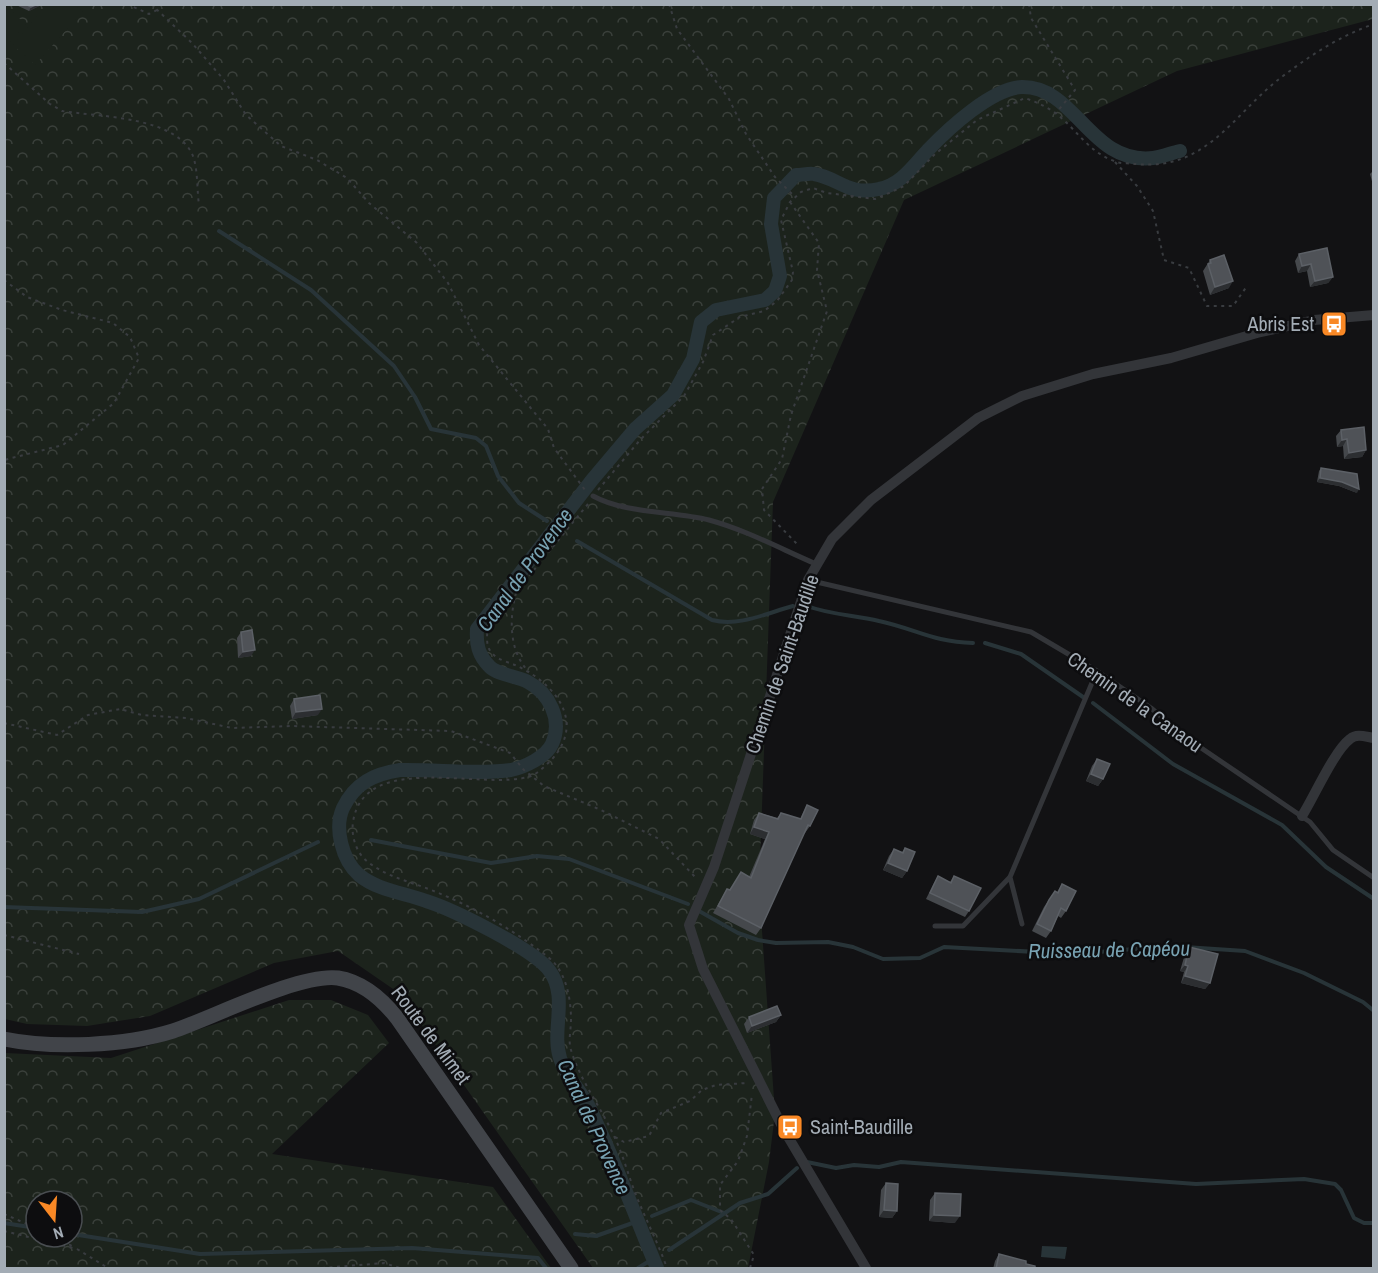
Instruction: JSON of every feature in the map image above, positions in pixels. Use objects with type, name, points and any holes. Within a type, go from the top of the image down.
[{"type":"street","name":"Chemin de Saint-Baudille","points":[[866,1269],[756,1080],[703,969],[689,925],[692,913],[714,867],[808,580],[816,564],[832,539],[871,500],[950,438],[1000,405],[1093,374],[1171,358],[1257,333],[1314,320],[1374,315]]},
{"type":"street","points":[[1302,816],[1338,754],[1351,738],[1360,735],[1374,738]]},
{"type":"street","name":"Route de Mimet","points":[[4,1039],[60,1046],[138,1038],[171,1032],[304,982],[337,978],[352,982],[377,996],[397,1018],[571,1269]]},
{"type":"lane","points":[[591,494],[651,512],[684,515],[738,529],[816,564]]},
{"type":"lane","name":"Chemin de la Canaou","points":[[808,580],[1031,632],[1097,671],[1151,708],[1188,739],[1302,816],[1333,850],[1374,878]]},
{"type":"lane","points":[[934,926],[963,926],[1010,877],[1097,671]]},
{"type":"lane","points":[[1010,877],[1022,924]]},
{"type":"path","points":[[126,4],[149,14],[157,10]]},
{"type":"path","points":[[152,4],[192,43],[224,80],[246,115],[281,146],[317,160],[347,178],[369,203],[417,243],[448,283],[479,345],[548,429],[554,448],[579,485],[591,494]]},
{"type":"path","points":[[669,4],[677,29],[729,99],[746,134],[774,177],[795,197]]},
{"type":"path","points":[[1029,4],[1031,18],[1075,90],[1056,113]]},
{"type":"path","points":[[1115,162],[1162,164],[1202,150],[1280,79],[1342,38],[1374,24]]},
{"type":"path","points":[[4,63],[50,104],[62,111],[155,125],[174,133],[187,146],[194,159],[199,205]]},
{"type":"path","points":[[667,1269],[615,1137],[582,1076],[570,1047],[568,993],[559,971],[549,958],[497,923],[457,901],[398,880],[368,863],[358,853],[353,838],[352,824],[356,810],[364,798],[378,787],[415,778],[512,779],[533,775],[556,754],[564,741],[567,726],[561,701],[554,691],[532,675],[492,654],[487,642],[488,626],[591,494],[684,396],[703,362],[713,335],[740,317],[764,310],[786,291],[792,280],[793,272],[781,220],[795,197],[813,188],[827,193],[875,199],[904,186],[934,155],[978,120],[1025,98],[1056,113],[1083,141],[1115,162],[1137,186],[1153,211],[1164,260],[1189,268],[1207,306],[1233,306],[1247,286]]},
{"type":"path","points":[[790,202],[819,243],[816,270],[827,311],[790,416],[782,459],[762,489],[764,510],[800,547]]},
{"type":"path","points":[[4,280],[27,297],[62,310],[113,323],[129,337],[139,358],[114,403],[63,445],[4,460]]},
{"type":"path","points":[[517,590],[513,611],[513,639],[517,656],[532,675]]},
{"type":"path","points":[[4,723],[57,735],[88,715],[120,709],[142,715],[186,718],[232,728],[291,726],[356,730],[451,731],[491,745],[518,759],[524,770],[544,786],[601,810],[659,839],[704,886]]},
{"type":"path","points":[[4,934],[80,954]]},
{"type":"path","points":[[615,1137],[624,1142],[649,1136],[661,1113],[690,1101],[702,1090],[716,1085],[756,1080],[747,1136],[738,1161],[720,1185],[720,1210],[731,1219],[754,1255],[750,1269]]},
{"type":"path","points":[[4,1214],[24,1223]]},
{"type":"path","points":[[4,1231],[24,1236]]},
{"type":"path","points":[[77,1249],[108,1269]]},
{"type":"path","points":[[322,1269],[384,1263],[400,1269]]},
{"type":"green space","points":[[4,5],[1373,5],[1373,19],[1177,71],[904,200],[773,502],[759,889],[775,1113],[769,1162],[748,1268],[593,1268],[399,993],[338,951],[274,963],[150,1016],[87,1026],[27,1024],[5,1019]]},
{"type":"green space","points":[[46,5],[74,5],[83,11],[35,65],[13,45]]},
{"type":"green space","points":[[5,6],[26,24],[10,42],[5,37]]},
{"type":"green space","points":[[289,1000],[331,1000],[368,1015],[389,1043],[272,1154],[493,1187],[551,1268],[5,1268],[5,1053],[111,1058]]},
{"type":"shaded area","points":[[1042,1246],[1067,1247],[1065,1259],[1041,1257]]},
{"type":"building","points":[[1327,248],[1333,277],[1315,281],[1311,264],[1302,266],[1299,254]]},
{"type":"building","points":[[1224,255],[1233,281],[1215,287],[1208,264],[1211,263],[1210,260]]},
{"type":"building","points":[[1364,427],[1366,450],[1349,453],[1347,439],[1342,440],[1341,430]]},
{"type":"building","points":[[1321,468],[1357,474],[1359,489],[1342,482],[1320,478]]},
{"type":"building","points":[[252,630],[255,650],[243,652],[241,632]]},
{"type":"building","points":[[320,695],[322,709],[296,712],[294,699]]},
{"type":"building","points":[[1097,759],[1110,764],[1103,779],[1091,774]]},
{"type":"building","points":[[807,805],[818,810],[810,826],[808,825],[761,928],[718,906],[727,889],[730,890],[741,872],[751,878],[769,832],[754,827],[759,813],[778,819],[781,813],[801,819]]},
{"type":"building","points":[[905,848],[915,852],[907,871],[888,863],[894,849],[903,853]]},
{"type":"building","points":[[938,876],[951,883],[954,876],[981,888],[969,911],[930,893]]},
{"type":"building","points":[[1062,884],[1076,891],[1066,911],[1061,908],[1051,931],[1037,924],[1049,900],[1055,891],[1058,893]]},
{"type":"building","points":[[1189,947],[1218,954],[1210,983],[1185,976]]},
{"type":"building","points":[[777,1006],[781,1015],[752,1026],[749,1017]]},
{"type":"building","points":[[886,1183],[898,1184],[897,1211],[884,1210]]},
{"type":"building","points":[[935,1193],[961,1194],[960,1216],[934,1215]]},
{"type":"building","points":[[999,1254],[1026,1261],[1026,1264],[1035,1266],[1035,1269],[996,1269]]},
{"type":"waterway","name":"Canal de Provence","points":[[657,1268],[587,1102],[566,1072],[560,1058],[557,1036],[558,991],[549,970],[527,951],[472,921],[438,905],[382,888],[359,875],[348,861],[341,843],[339,825],[343,808],[359,786],[382,774],[400,770],[484,772],[511,770],[534,761],[549,749],[556,726],[548,700],[528,682],[490,667],[479,649],[477,629],[592,480],[635,429],[673,395],[693,359],[701,322],[716,310],[765,300],[775,291],[780,276],[771,224],[774,198],[796,175],[823,176],[859,190],[868,191],[887,187],[906,174],[937,141],[971,111],[997,94],[1022,87],[1041,90],[1056,99],[1098,138],[1114,150],[1131,157],[1153,158],[1180,151]]},
{"type":"waterway","points":[[219,231],[311,290],[394,366],[415,397],[431,429],[476,438],[486,446],[498,476],[519,503],[547,521]]},
{"type":"waterway","points":[[577,541],[712,620],[732,622],[793,606]]},
{"type":"waterway","points":[[807,606],[892,624],[935,638],[973,643]]},
{"type":"waterway","points":[[985,643],[1021,654],[1083,697]]},
{"type":"waterway","points":[[1093,703],[1173,764],[1282,825],[1326,867],[1374,899]]},
{"type":"waterway","name":"Ruisseau de Capéou","points":[[371,840],[491,863],[537,856],[569,859],[688,904]]},
{"type":"waterway","name":"Ruisseau de Capéou","points":[[4,907],[142,912],[199,899],[318,842]]},
{"type":"waterway","name":"Ruisseau de Capéou","points":[[699,911],[738,933],[758,940],[776,943],[828,942],[853,947],[883,959],[920,958],[944,947],[1074,954],[1170,946],[1245,951],[1304,973],[1363,1002],[1374,1011]]},
{"type":"waterway","points":[[807,1162],[836,1168],[854,1165],[879,1167],[901,1162],[1196,1184],[1304,1179],[1335,1184],[1341,1190],[1354,1218],[1364,1223],[1374,1223]]},
{"type":"waterway","points":[[669,1250],[740,1203],[768,1194],[797,1168]]},
{"type":"waterway","points":[[652,1216],[691,1200],[724,1213]]},
{"type":"waterway","points":[[575,1234],[596,1236],[641,1220]]},
{"type":"waterway","points":[[4,1223],[24,1226]]},
{"type":"waterway","points":[[84,1236],[200,1254],[412,1248],[538,1258],[546,1268]]},
{"type":"waterway","points":[[638,1268],[656,1257]]},
{"type":"place","name":"Abris Est","points":[[1334,324]]},
{"type":"place","name":"Saint-Baudille","points":[[790,1127]]}]
